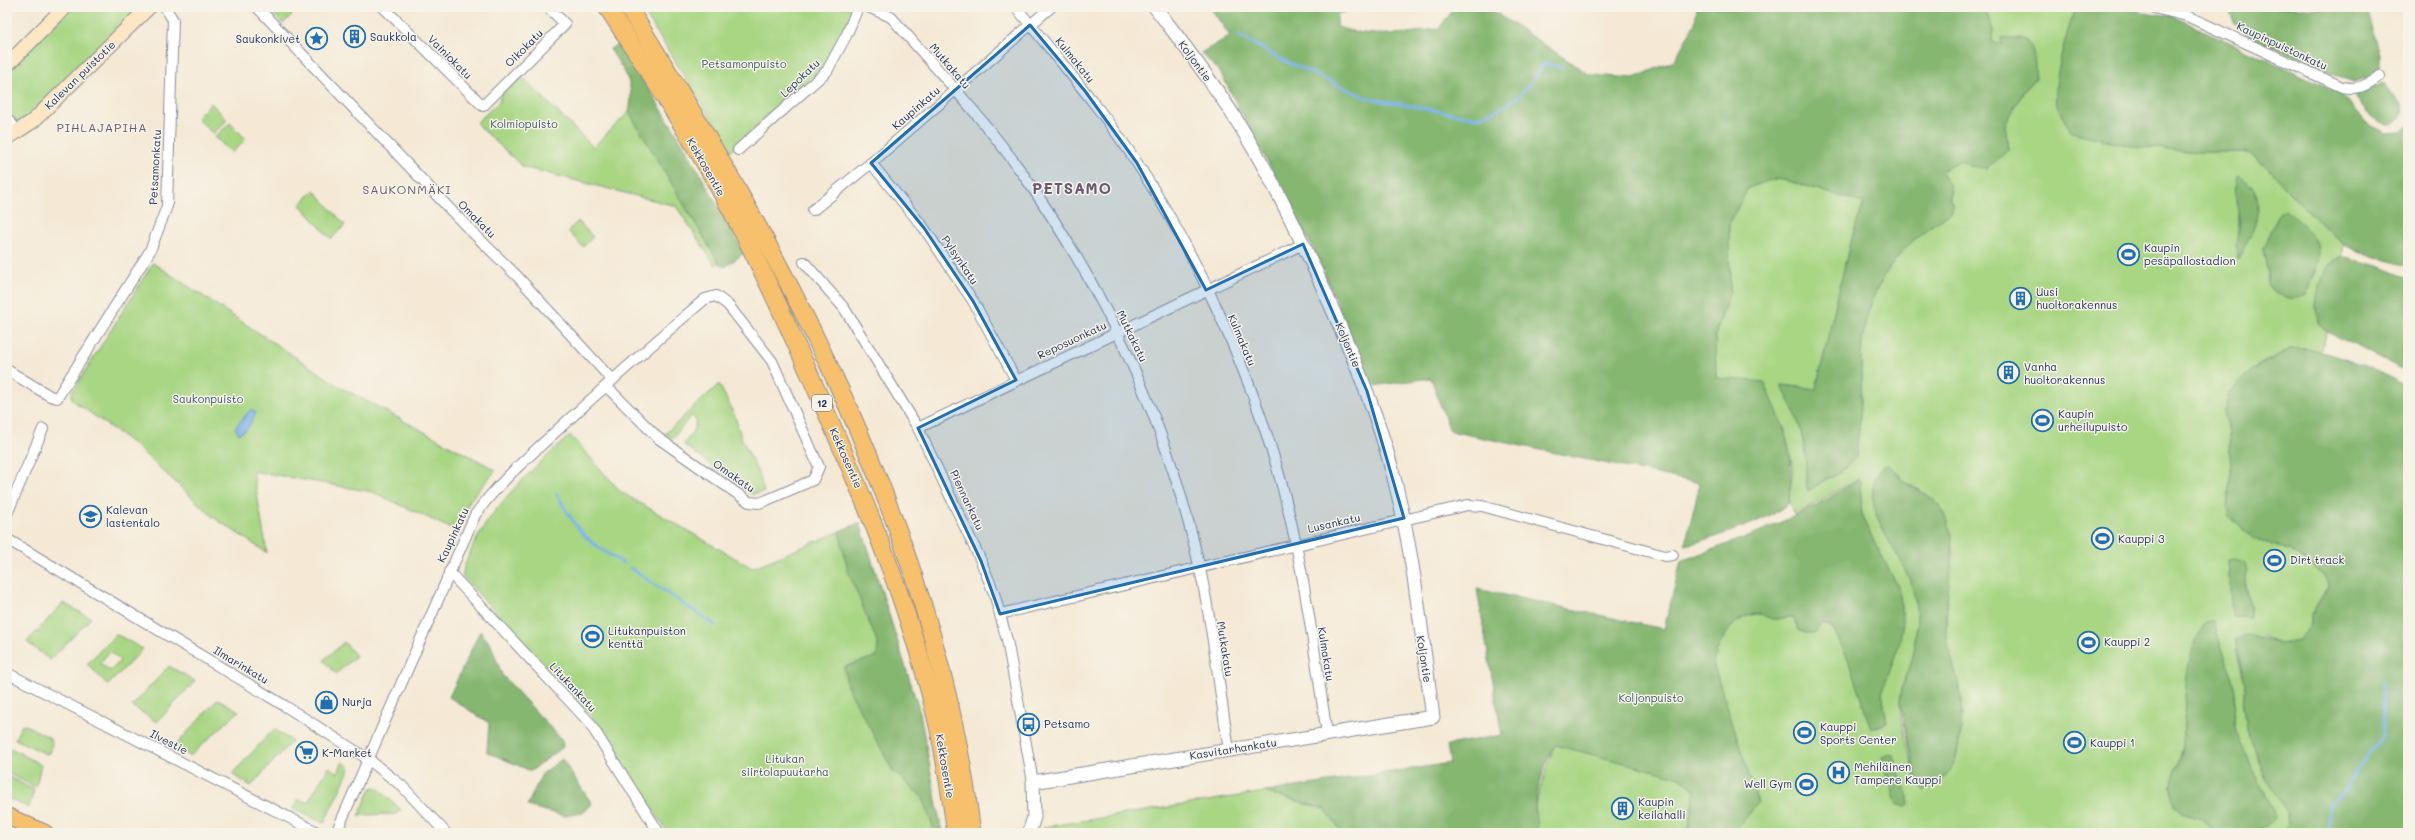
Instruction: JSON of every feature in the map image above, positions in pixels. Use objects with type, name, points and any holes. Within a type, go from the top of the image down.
[{"type":"highway","name":"Kekkosentie","points":[[607,7],[706,165],[738,223],[768,283],[865,500],[890,565],[917,650],[938,729],[956,833]]},
{"type":"highway","name":"Kekkosentie","points":[[628,7],[700,123],[761,229],[802,310],[862,441],[900,540],[942,670],[958,744],[972,833]]},
{"type":"main road","points":[[7,65],[65,7]]},
{"type":"main road","name":"Kalevan puistotie","points":[[12,135],[33,121],[149,7]]},
{"type":"main road","points":[[7,816],[45,833]]},
{"type":"street","name":"Petsamonkatu","points":[[7,370],[50,396],[57,398],[150,251],[168,206],[173,20],[164,7]]},
{"type":"street","name":"Omakatu","points":[[258,7],[466,226],[517,276],[649,430],[749,502],[759,503],[813,480],[819,467],[772,361],[728,304],[716,296],[705,299]]},
{"type":"street","name":"Vainiokatu","points":[[383,7],[482,106]]},
{"type":"street","name":"Oikokatu","points":[[482,106],[565,24],[548,7]]},
{"type":"street","name":"Lepokatu","points":[[738,150],[827,72],[844,40],[858,7]]},
{"type":"street","name":"Mutkakatu","points":[[869,7],[891,17],[955,90],[1031,185],[1073,251],[1118,332],[1136,372],[1165,447],[1200,566],[1229,750]]},
{"type":"street","name":"Kulmakatu","points":[[1016,7],[1085,91],[1137,163],[1189,254],[1228,335],[1267,434],[1296,544],[1327,734]]},
{"type":"street","name":"Kaupinkatu","points":[[813,210],[871,163],[1050,7]]},
{"type":"street","name":"Koljontie","points":[[1154,7],[1206,76],[1244,134],[1303,244],[1367,391],[1387,454],[1404,518],[1432,721]]},
{"type":"street","name":"Kaupinpuistonkatu","points":[[2150,7],[2187,16],[2342,87],[2360,88],[2371,83],[2379,76]]},
{"type":"street","points":[[7,121],[12,135]]},
{"type":"street","name":"Pylsynkatu","points":[[871,163],[924,228],[973,301],[1016,380]]},
{"type":"street","name":"Reposuonkatu","points":[[918,428],[1303,244]]},
{"type":"street","name":"Piennarkatu","points":[[804,262],[844,308],[918,428],[981,561],[1000,614],[1016,681],[1033,782]]},
{"type":"street","name":"Kaupinkatu","points":[[336,833],[475,515],[494,490],[609,383],[705,299]]},
{"type":"street","points":[[7,514],[43,429]]},
{"type":"street","name":"Lusankatu","points":[[1000,614],[1200,566],[1386,524],[1404,518],[1460,505],[1482,506],[1665,556],[1673,555]]},
{"type":"street","name":"Ilmarinkatu","points":[[7,539],[274,699],[368,759],[402,786],[446,833]]},
{"type":"street","name":"Litukankatu","points":[[449,572],[589,722],[660,833]]},
{"type":"street","name":"Ilvestie","points":[[7,673],[319,833]]},
{"type":"street","name":"Kasvitarhankatu","points":[[1033,782],[1327,734],[1432,721]]},
{"type":"street","points":[[1029,833],[1034,817],[1033,782]]},
{"type":"highlighted area","points":[[1030,25],[1085,91],[1137,163],[1206,290],[1303,244],[1367,391],[1404,518],[1000,614],[981,561],[918,428],[1016,380],[973,301],[924,228],[871,163]]},
{"type":"green space","points":[[72,7],[136,7],[134,13],[57,91],[26,117],[16,122],[7,117],[7,71]]},
{"type":"green space","points":[[266,7],[298,7],[299,8],[283,24]]},
{"type":"green space","name":"Petsamonpuisto","points":[[641,7],[855,7],[835,49],[822,68],[731,151]]},
{"type":"green space","points":[[1210,7],[1352,7],[1352,10],[1337,14],[1337,27],[1362,33],[1400,34],[1439,28],[1451,13],[1452,7],[1487,7],[1590,75],[1634,78],[1674,61],[1695,23],[1697,7],[1984,7],[1993,30],[1992,41],[2002,45],[2002,38],[2022,39],[2031,46],[2036,78],[2023,92],[2005,124],[2008,150],[1988,168],[1969,166],[1960,160],[1941,172],[1950,186],[1950,199],[1954,205],[1951,213],[1917,237],[1890,267],[1871,302],[1865,322],[1861,350],[1861,391],[1856,456],[1847,467],[1808,491],[1806,482],[1806,459],[1800,426],[1794,410],[1781,385],[1816,389],[1850,243],[1864,203],[1785,180],[1773,179],[1748,188],[1729,224],[1730,291],[1715,335],[1716,378],[1764,382],[1781,420],[1788,446],[1791,473],[1790,497],[1788,502],[1782,508],[1771,515],[1723,534],[1685,545],[1700,483],[1450,431],[1431,378],[1372,386],[1318,258],[1220,72],[1201,53],[1230,36]]},
{"type":"green space","name":"Kaupin urheilupuisto","points":[[1984,7],[2076,7],[2062,54],[2056,91],[2056,103],[2103,141],[2198,152],[2246,152],[2265,165],[2297,201],[2344,245],[2342,256],[2337,258],[2319,287],[2318,323],[2328,332],[2319,352],[2308,349],[2291,348],[2259,365],[2244,377],[2224,414],[2228,425],[2231,448],[2231,472],[2228,507],[2256,541],[2290,549],[2325,576],[2329,585],[2311,614],[2311,624],[2300,641],[2280,644],[2263,637],[2236,650],[2245,682],[2243,706],[2246,728],[2266,776],[2288,814],[2289,825],[2284,833],[2254,833],[2273,818],[2273,810],[2235,732],[2233,722],[2236,691],[2213,621],[2186,687],[2183,745],[2171,787],[2175,798],[2175,806],[2181,813],[2202,819],[2215,833],[1733,833],[1758,803],[1713,663],[1719,647],[1728,631],[1741,619],[1760,614],[1773,619],[1794,617],[1798,630],[1814,633],[1823,623],[1833,628],[1848,659],[1871,729],[1887,723],[1882,693],[1902,607],[1898,587],[1862,518],[1860,481],[1858,479],[1794,515],[1789,502],[1793,468],[1784,426],[1716,378],[1715,335],[1730,291],[1729,224],[1748,188],[1773,179],[1785,180],[1864,203],[1850,243],[1816,389],[1782,385],[1797,413],[1806,455],[1808,490],[1836,475],[1856,456],[1861,391],[1861,350],[1865,322],[1871,302],[1890,267],[1917,237],[1951,213],[1950,186],[1941,172],[1960,160],[2008,150],[2005,124],[2023,92],[2036,78],[2022,38],[2002,38],[2002,45],[1992,41],[1993,30]],"holes":[[[2236,201],[2258,210],[2238,260],[2238,209]],[[2280,212],[2316,270],[2312,279],[2277,294],[2267,285],[2268,270],[2264,247]],[[1896,471],[1905,482],[1935,499],[1948,601],[1946,619],[1947,640],[1961,699],[1961,717],[1957,756],[1953,765],[1924,791],[1918,785],[1900,711],[1901,692],[1915,643],[1917,624],[1916,605],[1907,572],[1882,527],[1875,500],[1875,482]],[[2228,561],[2248,570],[2245,580],[2251,610],[2233,616]]]},
{"type":"green space","points":[[2076,7],[2115,7],[2174,17],[2338,92],[2371,126],[2386,133],[2401,132],[2408,126],[2408,266],[2365,254],[2344,245],[2297,201],[2265,165],[2246,152],[2198,152],[2131,146],[2071,132],[2057,105],[2056,92],[2062,54]]},
{"type":"green space","points":[[2227,7],[2367,9],[2380,54],[2380,66],[2369,77],[2354,82],[2336,76],[2247,35],[2235,23]]},
{"type":"green space","points":[[620,43],[685,147],[744,253],[725,267],[719,263],[629,112],[631,102],[630,85],[610,49]]},
{"type":"green space","name":"Kolmiopuisto","points":[[520,75],[593,147],[629,112],[719,263],[715,265],[676,206],[523,167],[476,123],[500,101],[500,96]]},
{"type":"green space","points":[[2381,82],[2395,95],[2401,106],[2401,117],[2393,123],[2385,124],[2370,115],[2353,93],[2365,92]]},
{"type":"green space","points":[[211,103],[227,120],[213,134],[197,118]]},
{"type":"green space","points":[[230,123],[246,139],[232,153],[215,137]]},
{"type":"green space","points":[[2238,176],[2249,183],[2255,193],[2258,203],[2254,227],[2237,260],[2236,244],[2240,221],[2235,194]]},
{"type":"green space","points":[[314,190],[345,225],[331,239],[300,205]]},
{"type":"green space","points":[[2286,210],[2310,232],[2317,246],[2318,254],[2316,264],[2305,297],[2284,297],[2267,285],[2268,270],[2264,248],[2280,212]]},
{"type":"green space","points":[[578,221],[593,237],[583,247],[568,231]]},
{"type":"green space","points":[[2342,256],[2378,266],[2408,278],[2408,372],[2328,332],[2318,323],[2316,307],[2320,285],[2330,265]]},
{"type":"green space","name":"Saukonpuisto","points":[[153,263],[342,388],[496,470],[471,499],[454,530],[373,492],[253,471],[267,553],[213,517],[135,445],[75,402],[72,399],[72,392]]},
{"type":"green space","points":[[2291,348],[2321,352],[2351,361],[2381,373],[2408,387],[2408,833],[2284,833],[2289,825],[2288,814],[2266,776],[2246,728],[2243,706],[2245,682],[2235,640],[2248,635],[2280,644],[2299,641],[2311,624],[2311,615],[2329,585],[2325,576],[2290,549],[2256,541],[2229,517],[2227,507],[2231,470],[2228,424],[2223,414],[2229,392],[2252,370]]},
{"type":"green space","points":[[719,384],[735,416],[741,437],[760,477],[764,492],[751,494],[684,445],[694,429],[696,419],[691,416],[673,438],[665,434]]},
{"type":"green space","name":"Litukan siirtolapuutarha","points":[[570,435],[621,492],[752,568],[860,523],[920,713],[933,826],[929,833],[668,833],[591,715],[463,577],[464,568],[470,553],[489,519],[527,475]]},
{"type":"green space","points":[[1889,465],[1911,487],[1938,503],[1945,514],[1951,540],[1952,553],[1946,629],[1961,700],[1962,712],[1960,740],[1952,766],[1945,776],[1936,785],[1924,791],[1918,785],[1900,703],[1915,643],[1917,624],[1916,605],[1907,573],[1875,511],[1873,496],[1875,480],[1883,466]]},
{"type":"green space","name":"Koljonpuisto","points":[[1858,479],[1860,481],[1862,518],[1898,587],[1902,607],[1902,628],[1899,645],[1882,693],[1887,723],[1871,729],[1848,659],[1833,628],[1823,623],[1814,633],[1805,633],[1798,630],[1794,617],[1773,619],[1762,614],[1749,616],[1734,624],[1723,639],[1713,663],[1758,803],[1733,833],[1687,833],[1695,790],[1682,778],[1555,745],[1543,773],[1535,804],[1538,822],[1537,829],[1554,833],[1342,833],[1325,809],[1264,792],[1450,763],[1447,745],[1502,735],[1477,589],[1664,629],[1681,561],[1795,516],[1838,493]]},
{"type":"green space","points":[[860,523],[920,713],[942,833],[935,833],[923,798],[893,771],[847,686],[844,667],[877,656],[878,644],[848,571],[839,531]]},
{"type":"green space","points":[[2235,560],[2245,563],[2248,570],[2246,582],[2250,605],[2250,617],[2232,616],[2228,561]]},
{"type":"green space","points":[[63,603],[91,618],[50,660],[27,642]]},
{"type":"green space","points":[[2213,621],[2236,691],[2233,722],[2235,732],[2273,810],[2274,818],[2261,829],[2254,832],[2239,834],[2215,833],[2202,819],[2181,813],[2175,806],[2171,790],[2173,775],[2181,755],[2183,745],[2188,667],[2197,638],[2205,623]]},
{"type":"green space","points":[[480,631],[491,645],[502,675],[562,740],[563,747],[531,771],[487,752],[489,723],[449,697]]},
{"type":"green space","points":[[116,634],[143,649],[108,685],[87,664]],"holes":[[[110,651],[120,661],[110,671],[100,663]]]},
{"type":"green space","points":[[344,642],[356,656],[336,674],[324,660]]},
{"type":"green space","points":[[169,666],[195,681],[157,722],[132,706]]},
{"type":"green space","points":[[218,699],[239,711],[190,756],[175,746]]},
{"type":"green space","points":[[26,725],[50,738],[52,743],[49,753],[46,754],[15,739],[21,726]]},
{"type":"green space","points":[[274,729],[292,741],[251,786],[232,774]]},
{"type":"green space","points":[[1555,744],[1682,778],[1695,790],[1687,833],[1554,833],[1537,829],[1535,805]]},
{"type":"green space","points":[[11,748],[41,765],[36,786],[33,786],[7,773],[7,752]]},
{"type":"green space","points":[[1892,753],[1910,802],[1908,806],[1897,805],[1882,757]]},
{"type":"green space","points":[[562,759],[592,804],[583,813],[565,816],[527,806],[542,774]]},
{"type":"green space","points":[[343,762],[350,768],[324,823],[293,809],[298,800],[308,802],[329,767],[337,773]]},
{"type":"green space","points":[[7,776],[34,790],[29,808],[7,798]]},
{"type":"green space","points":[[374,787],[379,789],[401,810],[396,814],[359,815],[371,788]]},
{"type":"green space","points":[[1264,792],[1325,809],[1342,833],[1041,833],[1044,827]]},
{"type":"water","points":[[251,409],[256,413],[247,429],[239,434],[235,428]]},
{"type":"waterway","points":[[1239,36],[1283,60],[1367,98],[1477,118],[1497,110],[1516,98],[1529,86],[1545,63],[1563,68]]},
{"type":"waterway","points":[[556,493],[570,517],[583,534],[599,548],[623,563]]},
{"type":"waterway","points":[[630,568],[715,625]]},
{"type":"waterway","points":[[2328,833],[2329,805],[2349,786],[2358,767],[2383,735],[2382,682]]},
{"type":"tram line","points":[[7,830],[15,833]]},
{"type":"place","name":"Saukkola","points":[[355,37]]},
{"type":"place","name":"Saukonkivet","points":[[316,39]]},
{"type":"place","name":"Kaupin pesäpallostadion","points":[[2128,254]]},
{"type":"place","name":"Uusi huoltorakennus","points":[[2020,298]]},
{"type":"place","name":"Vanha huoltorakennus","points":[[2009,373]]},
{"type":"place","name":"Kaupin urheilupuisto","points":[[2043,420]]},
{"type":"place","name":"Kalevan lastentalo","points":[[90,516]]},
{"type":"place","name":"Kauppi 3","points":[[2102,539]]},
{"type":"place","name":"Dirt track","points":[[2274,560]]},
{"type":"place","name":"Litukanpuiston kenttä","points":[[592,637]]},
{"type":"place","name":"Kauppi 2","points":[[2089,642]]},
{"type":"place","name":"Nurja","points":[[327,702]]},
{"type":"place","name":"Petsamo","points":[[1029,724]]},
{"type":"place","name":"Kauppi Sports Center","points":[[1805,733]]},
{"type":"place","name":"Kauppi 1","points":[[2075,743]]},
{"type":"place","name":"K-Market","points":[[307,753]]},
{"type":"place","name":"Mehiläinen Tampere Kauppi","points":[[1839,773]]},
{"type":"place","name":"Well Gym","points":[[1807,784]]},
{"type":"place","name":"Kaupin keilahalli","points":[[1622,808]]},
{"type":"district","name":"PIHLAJAPIHA","points":[[102,128]]},
{"type":"district","name":"PETSAMO","points":[[1072,189]]},
{"type":"district","name":"SAUKONMÄKI","points":[[407,190]]}]
